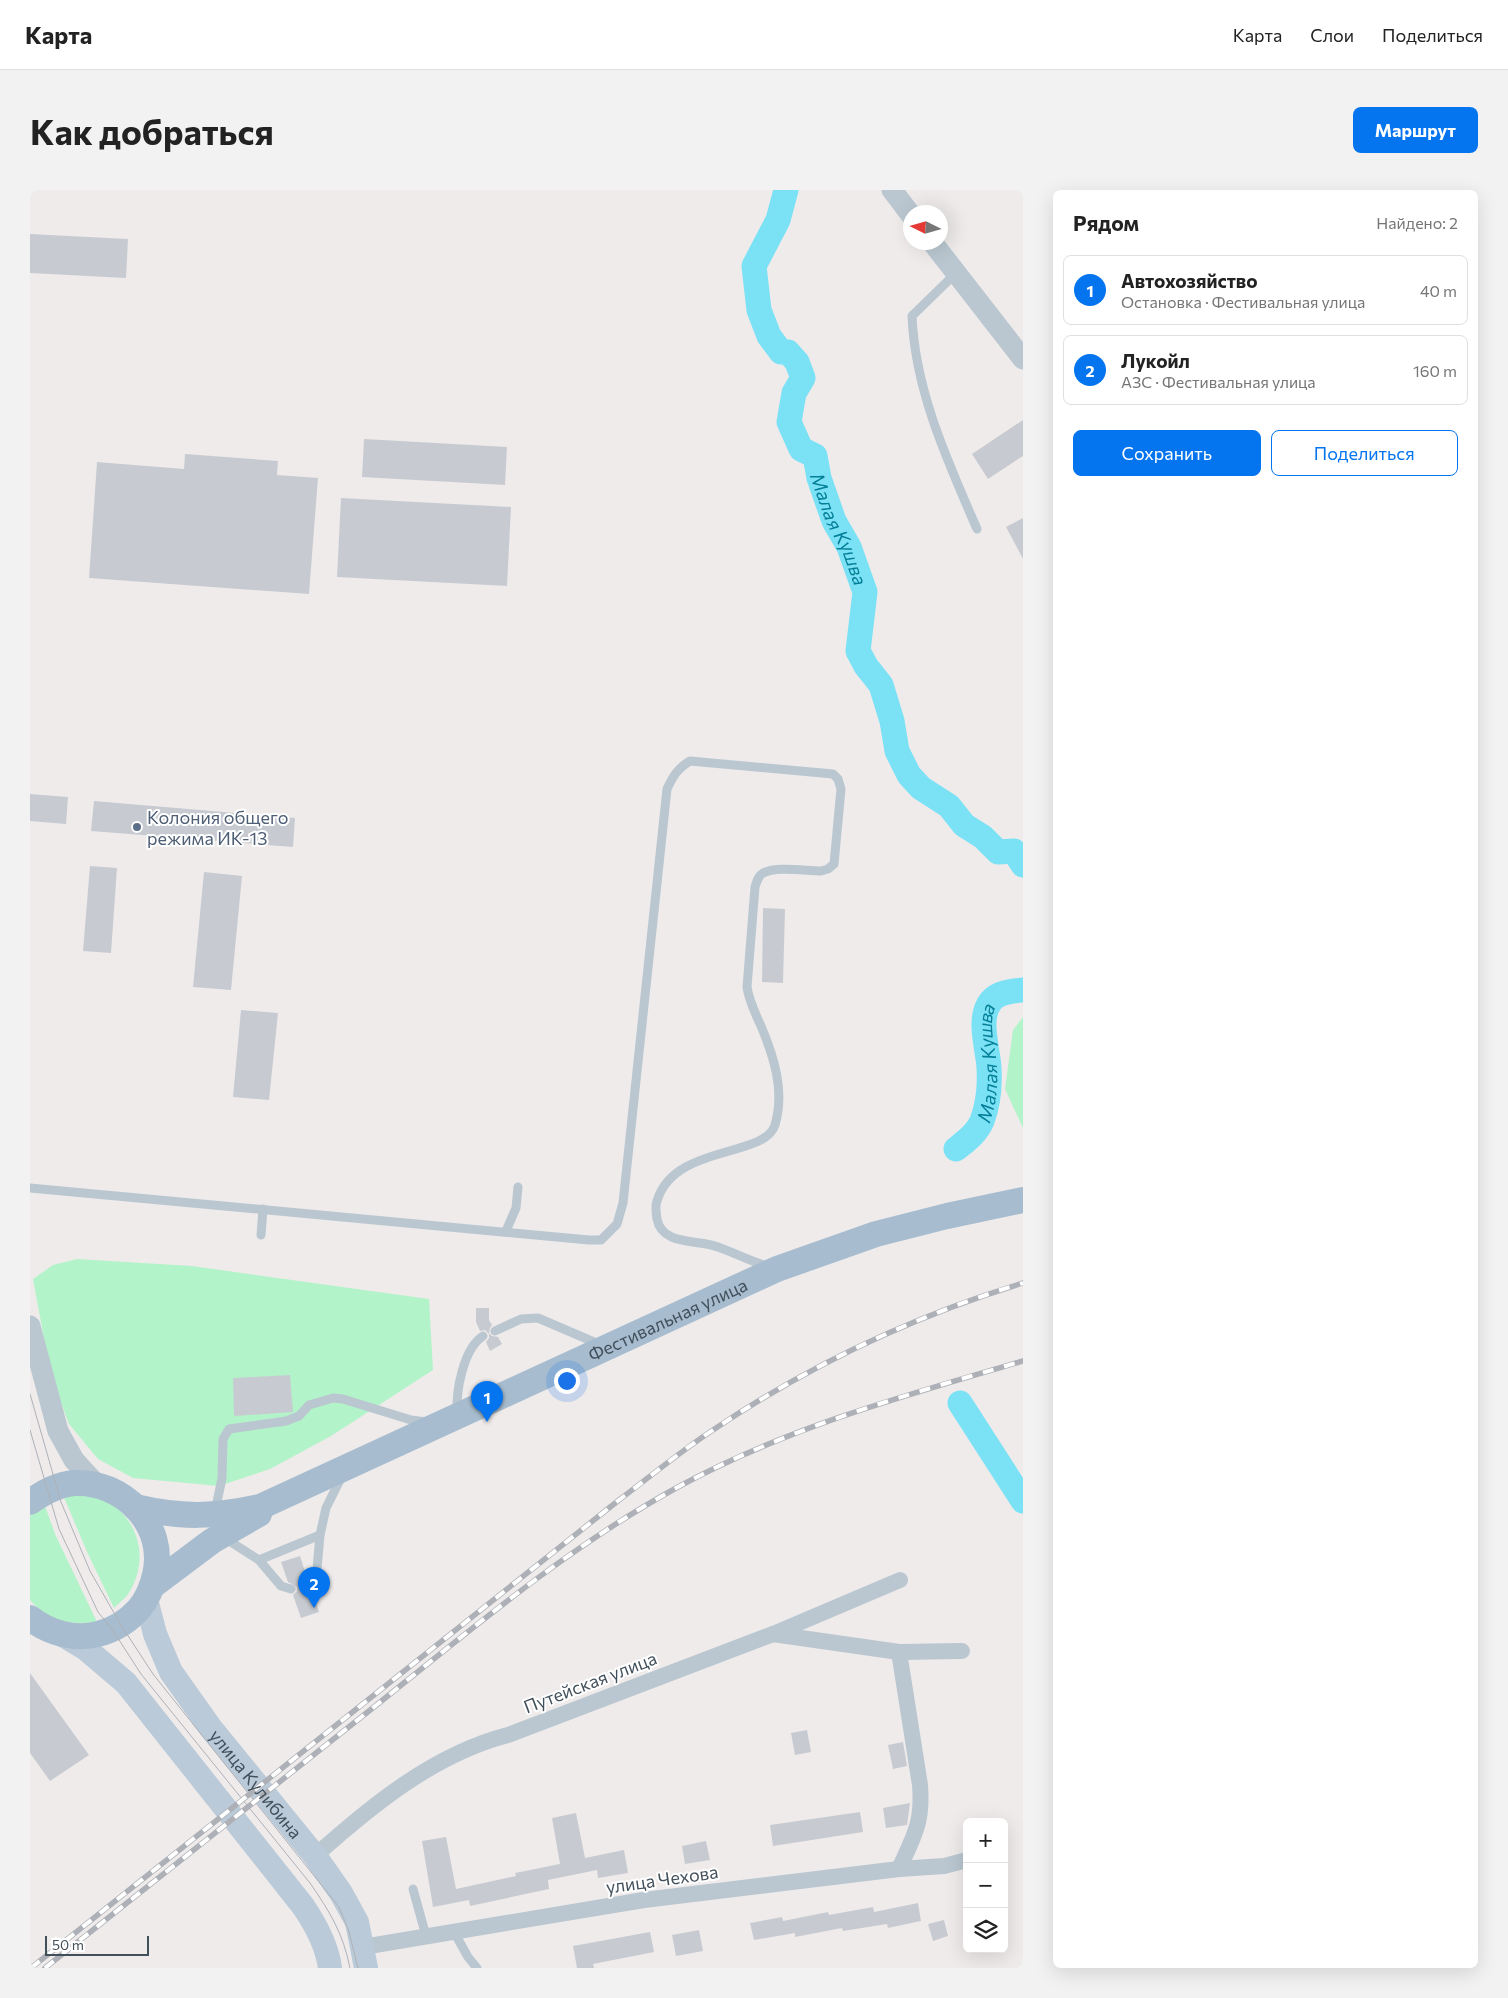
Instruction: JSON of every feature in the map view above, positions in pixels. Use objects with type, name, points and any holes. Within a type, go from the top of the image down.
[{"type":"main road","name":"Фестивальная улица","points":[[40,1624],[88,1636],[112,1629],[134,1614],[149,1592],[218,1526],[450,1421],[777,1269],[876,1234],[947,1216],[1023,1200]]},
{"type":"main road","points":[[30,1502],[47,1490],[66,1484],[97,1485],[120,1494],[146,1520],[155,1544],[157,1561],[149,1592]]},
{"type":"main road","name":"Фестивальная улица","points":[[135,1507],[191,1516],[218,1526]]},
{"type":"main road","name":"улица Кулибина","points":[[149,1592],[155,1634],[171,1672],[210,1727],[315,1856],[341,1893],[356,1922],[364,1958]]},
{"type":"main road","points":[[40,1624],[86,1649],[126,1683],[303,1906],[315,1923],[328,1953],[330,1968]]},
{"type":"street","points":[[892,190],[903,205]]},
{"type":"street","points":[[938,250],[1023,359]]},
{"type":"street","points":[[30,1326],[58,1431],[74,1460],[97,1485]]},
{"type":"street","name":"Путейская улица","points":[[315,1856],[361,1814],[421,1774],[462,1751],[484,1741],[508,1735],[773,1634],[900,1580]]},
{"type":"street","points":[[773,1634],[899,1652],[962,1650]]},
{"type":"street","points":[[898,1869],[918,1828],[922,1806],[899,1652]]},
{"type":"street","name":"улица Чехова","points":[[364,1958],[426,1936],[644,1900],[898,1869],[944,1866],[963,1861]]},
{"type":"lane","points":[[955,274],[912,316],[913,344],[924,392],[948,461],[977,530]]},
{"type":"lane","points":[[30,1188],[601,1240],[617,1224],[620,1216],[668,789],[673,775],[690,760],[833,774],[838,779],[841,789],[834,864],[828,870],[821,872],[774,870],[763,874],[757,879],[755,887],[747,987],[749,999],[763,1030],[777,1070],[779,1108],[775,1127],[764,1138],[693,1162],[679,1170],[661,1188],[656,1203],[658,1223],[663,1232],[673,1238],[716,1246],[752,1262],[777,1269]]},
{"type":"lane","points":[[506,1231],[516,1208],[518,1187]]},
{"type":"lane","points":[[261,1235],[263,1209]]},
{"type":"lane","points":[[495,1331],[522,1319],[538,1318],[606,1347]]},
{"type":"lane","points":[[291,1589],[281,1586],[258,1560],[218,1526],[223,1438],[229,1429],[286,1421],[299,1416],[309,1405],[333,1398],[343,1399],[411,1420],[450,1421],[459,1384],[474,1342],[483,1336]]},
{"type":"lane","points":[[309,1583],[318,1569],[320,1535],[326,1508],[344,1469]]},
{"type":"lane","points":[[258,1560],[320,1535]]},
{"type":"lane","points":[[413,1889],[426,1936]]},
{"type":"lane","points":[[454,1932],[468,1957],[477,1968]]},
{"type":"green space","points":[[1023,1017],[1023,1128],[1005,1089],[1013,1030]]},
{"type":"green space","points":[[77,1259],[192,1266],[429,1299],[433,1370],[331,1436],[270,1469],[219,1486],[133,1478],[98,1459],[69,1424],[51,1376],[33,1279],[53,1265]]},
{"type":"green space","points":[[85,1494],[105,1500],[118,1509],[127,1519],[138,1541],[140,1553],[136,1579],[128,1594],[114,1608],[63,1495]]},
{"type":"green space","points":[[44,1503],[55,1534],[97,1622],[78,1623],[60,1620],[45,1613],[30,1600],[30,1516]]},
{"type":"building","points":[[30,234],[128,239],[126,278],[30,273]]},
{"type":"building","points":[[1023,420],[1023,456],[988,479],[972,454]]},
{"type":"building","points":[[364,439],[507,447],[505,485],[362,477]]},
{"type":"building","points":[[185,454],[278,461],[277,475],[318,478],[309,594],[89,578],[97,462],[184,469]]},
{"type":"building","points":[[341,498],[511,507],[507,586],[337,577]]},
{"type":"building","points":[[1023,518],[1023,559],[1006,527]]},
{"type":"building","points":[[30,794],[68,797],[66,824],[30,821]]},
{"type":"building","points":[[94,801],[295,818],[293,847],[91,831]]},
{"type":"building","points":[[90,866],[117,868],[111,953],[83,951]]},
{"type":"building","points":[[204,872],[242,876],[231,990],[193,987]]},
{"type":"building","points":[[763,908],[785,909],[783,983],[762,982]]},
{"type":"building","points":[[241,1010],[278,1013],[269,1100],[233,1097]]},
{"type":"building","points":[[476,1308],[489,1308],[489,1320],[492,1325],[489,1333],[492,1336],[498,1337],[502,1344],[490,1351],[486,1342],[489,1334],[485,1330],[480,1331],[476,1322]]},
{"type":"building","points":[[290,1375],[293,1412],[234,1416],[233,1378]]},
{"type":"building","points":[[300,1556],[306,1575],[303,1580],[303,1586],[306,1589],[311,1589],[319,1612],[301,1618],[293,1595],[297,1591],[297,1587],[288,1582],[281,1562]]},
{"type":"building","points":[[30,1673],[89,1755],[50,1781],[30,1753]]},
{"type":"building","points":[[807,1730],[811,1752],[795,1755],[791,1733]]},
{"type":"building","points":[[903,1742],[907,1766],[893,1769],[888,1745]]},
{"type":"building","points":[[910,1803],[907,1825],[886,1828],[883,1808]]},
{"type":"building","points":[[860,1812],[863,1832],[773,1846],[770,1825]]},
{"type":"building","points":[[576,1813],[585,1858],[624,1850],[628,1873],[598,1878],[597,1870],[548,1880],[549,1889],[470,1906],[469,1900],[433,1907],[422,1841],[446,1837],[456,1889],[516,1876],[515,1873],[560,1864],[552,1818]]},
{"type":"building","points":[[706,1841],[710,1860],[685,1864],[682,1846]]},
{"type":"building","points":[[918,1903],[921,1921],[888,1928],[887,1924],[843,1931],[842,1928],[795,1937],[795,1933],[754,1940],[750,1923],[782,1917],[783,1921],[828,1912],[829,1915],[873,1907],[874,1912]]},
{"type":"building","points":[[944,1920],[948,1936],[933,1941],[928,1924]]},
{"type":"building","points":[[699,1930],[703,1951],[676,1956],[672,1935]]},
{"type":"building","points":[[650,1932],[654,1952],[593,1964],[594,1968],[577,1968],[573,1946]]},
{"type":"waterway","name":"Малая Кушва","points":[[786,190],[778,220],[754,266],[759,310],[769,336],[781,352],[788,352],[797,362],[803,378],[794,393],[789,422],[801,449],[815,456],[819,478],[834,521],[849,547],[865,592],[858,651],[866,666],[881,685],[892,721],[897,751],[909,775],[921,788],[949,806],[964,825],[983,837],[998,852],[1014,851],[1023,865]]},
{"type":"waterway","name":"Малая Кушва","points":[[956,1149],[977,1129],[986,1108],[989,1068],[984,1024],[987,1008],[994,998],[1006,992],[1023,990]]},
{"type":"waterway","name":"Малая Кушва","points":[[960,1403],[1023,1501]]},
{"type":"tram line","points":[[30,1394],[61,1502],[90,1571],[121,1625],[153,1674],[339,1907],[349,1932],[358,1968]]},
{"type":"tram line","points":[[30,1430],[59,1529],[98,1612],[112,1629],[141,1674],[310,1883],[340,1933],[350,1968]]},
{"type":"railway","points":[[31,1968],[619,1500],[703,1436],[788,1383],[864,1344],[942,1311],[1023,1283]]},
{"type":"railway","points":[[45,1968],[487,1616],[561,1561],[638,1510],[719,1466],[804,1430],[891,1400],[1023,1361]]},
{"type":"place","name":"Колония общего режима ИК-13","points":[[137,827]]},
{"type":"place","name":"Автохозяйство","points":[[487,1422]]},
{"type":"place","name":"Лукойл","points":[[314,1608]]}]
